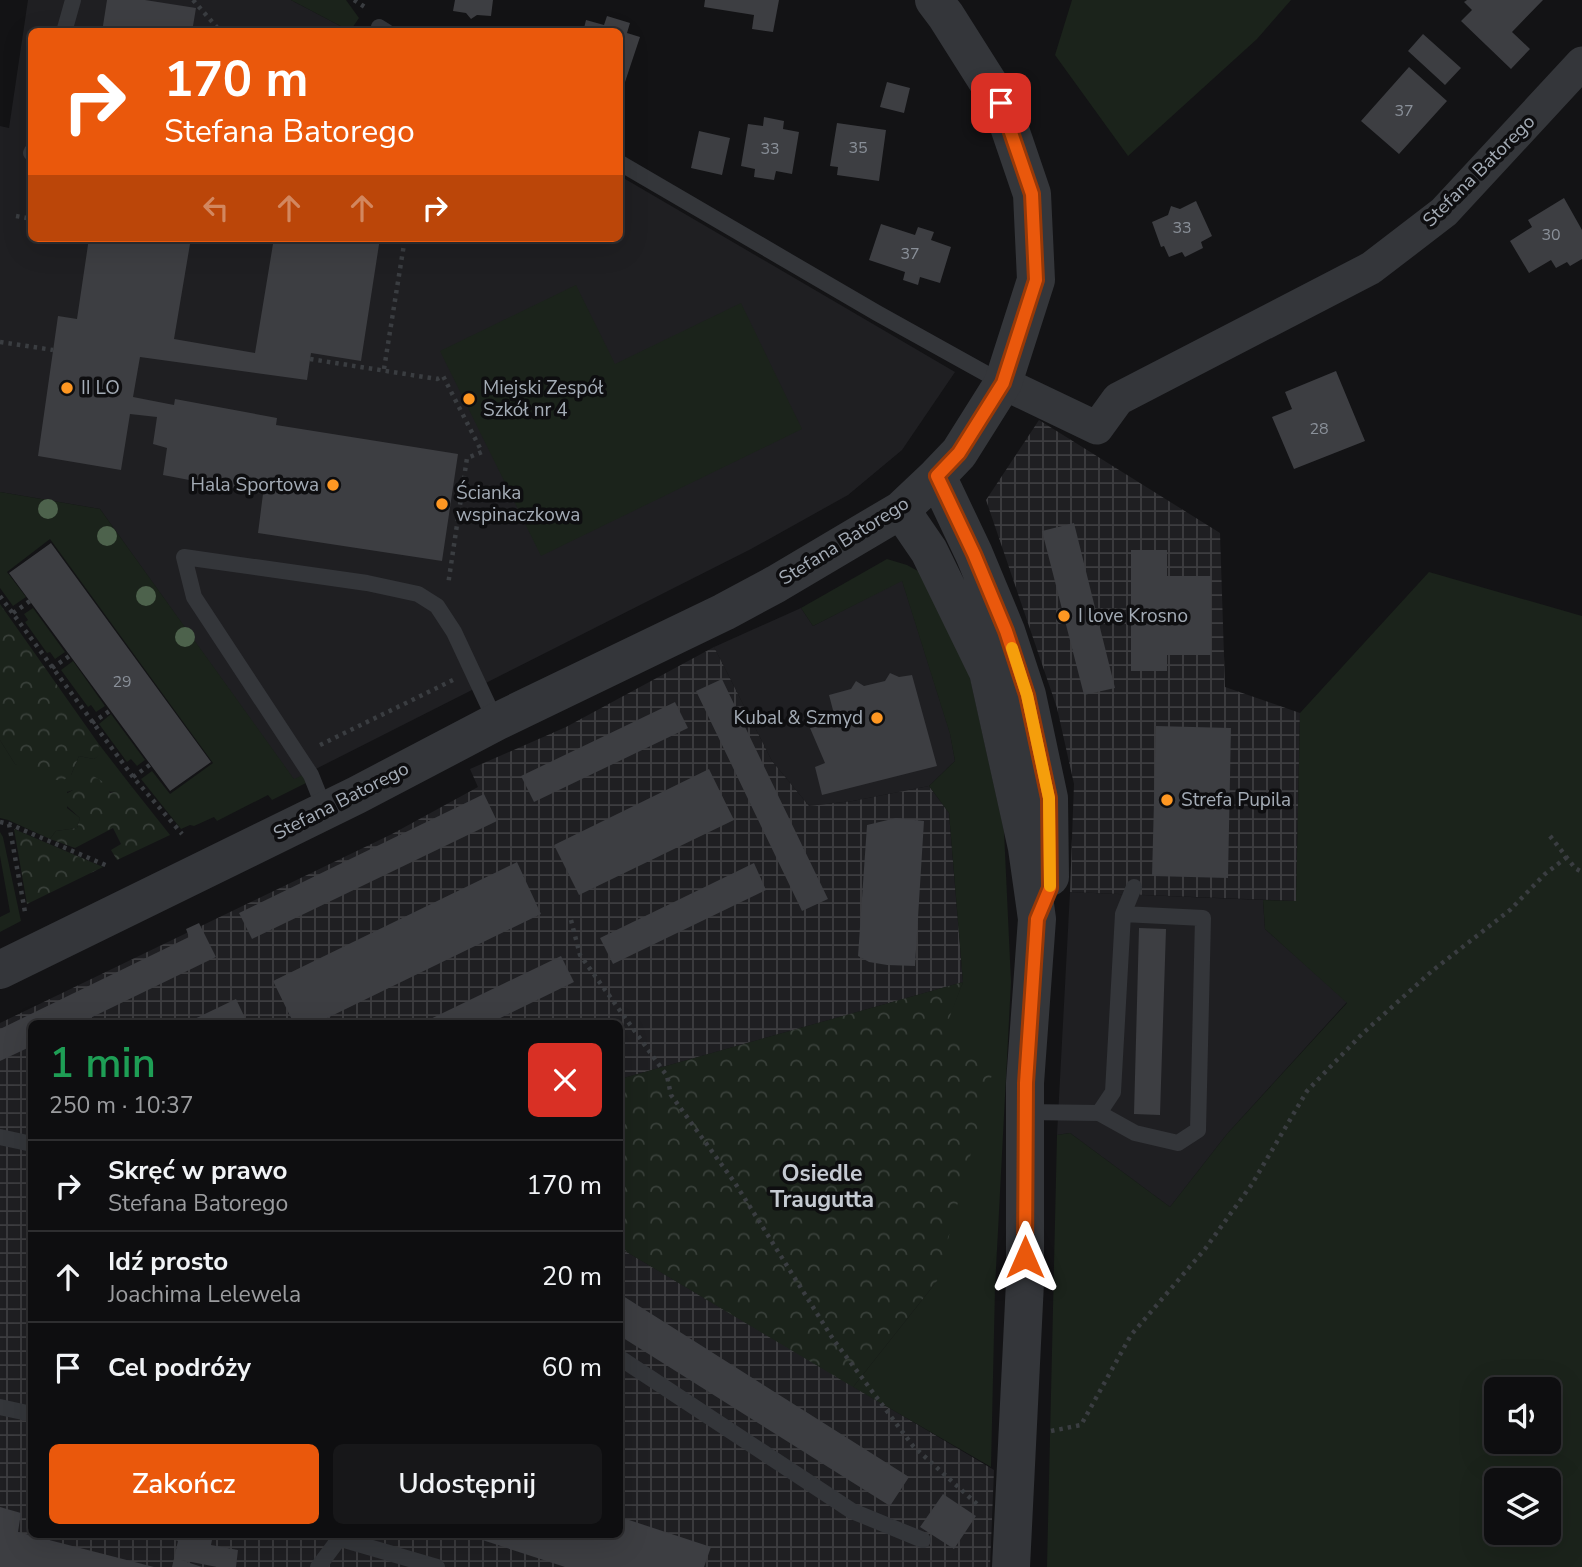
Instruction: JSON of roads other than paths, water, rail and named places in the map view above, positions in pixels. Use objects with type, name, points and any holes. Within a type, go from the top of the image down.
[{"type":"street","points":[[934,0],[1001,103],[1032,194],[1036,280],[1003,383]]},
{"type":"street","name":"Stefana Batorego","points":[[0,970],[776,584],[901,510],[959,453],[1003,383],[1097,428],[1118,399],[1371,268],[1444,212],[1582,63]]},
{"type":"street","points":[[937,476],[1006,631],[1027,695],[1049,798],[1050,888],[1037,919]]},
{"type":"street","points":[[901,510],[929,551],[988,672],[1027,848],[1037,919],[1025,1112],[1026,1282],[1011,1567]]},
{"type":"lane","points":[[65,28],[73,0]]},
{"type":"lane","points":[[623,165],[1003,383]]},
{"type":"lane","points":[[325,810],[311,775],[194,597],[184,557],[367,583],[418,594],[437,606],[456,635],[496,722]]},
{"type":"lane","points":[[1099,1113],[1113,1092],[1124,915],[1134,887]]},
{"type":"lane","points":[[1025,1112],[1099,1113],[1135,1133],[1178,1143],[1198,1130],[1203,918],[1124,915]]},
{"type":"lane","points":[[0,1137],[28,1143]]},
{"type":"lane","points":[[623,1360],[852,1511],[923,1540]]},
{"type":"lane","points":[[0,1407],[28,1413]]},
{"type":"lane","points":[[318,1567],[341,1538]]},
{"type":"lane","points":[[345,1538],[437,1567]]},
{"type":"place","name":"II LO","points":[[67,388]]},
{"type":"place","name":"Miejski Zespół Szkół nr 4","points":[[469,399]]},
{"type":"place","name":"Hala Sportowa","points":[[333,485]]},
{"type":"place","name":"Ścianka wspinaczkowa","points":[[442,504]]},
{"type":"place","name":"I love Krosno","points":[[1064,616]]},
{"type":"place","name":"Kubal & Szmyd","points":[[877,718]]},
{"type":"place","name":"Strefa Pupila","points":[[1167,800]]},
{"type":"district","name":"Osiedle Traugutta","points":[[822,1186]]}]
